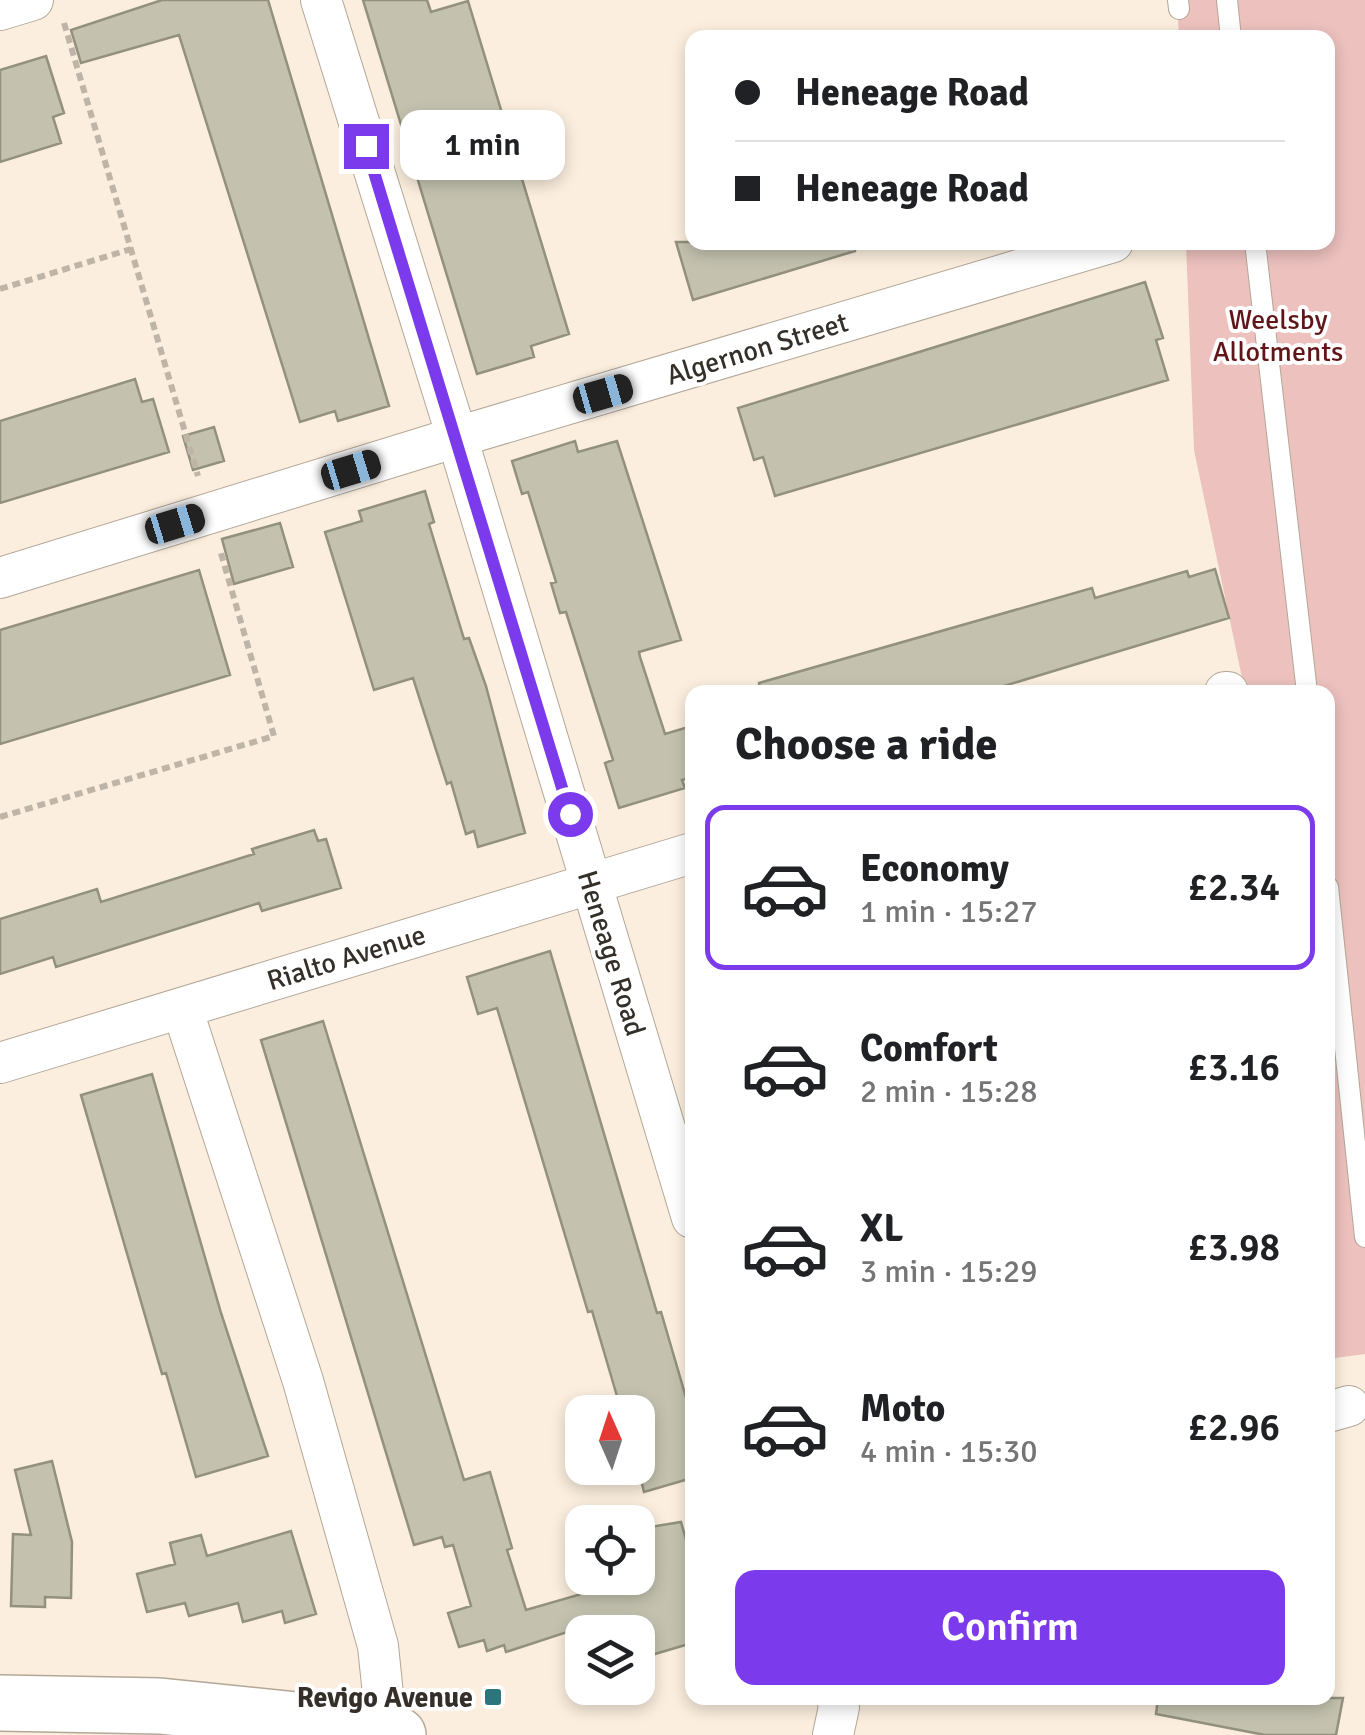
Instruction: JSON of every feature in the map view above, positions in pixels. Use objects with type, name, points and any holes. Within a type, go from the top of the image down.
[{"type":"main road","points":[[0,1703],[160,1706],[393,1734]]},
{"type":"street","name":"Heneage Road","points":[[321,0],[685,1195]]},
{"type":"street","points":[[0,10],[47,7]]},
{"type":"street","name":"Algernon Street","points":[[0,578],[1085,250]]},
{"type":"street","name":"Rialto Avenue","points":[[0,1063],[685,855]]},
{"type":"street","points":[[182,1008],[303,1382],[378,1646],[393,1734]]},
{"type":"street","points":[[834,1735],[839,1705]]},
{"type":"lane","points":[[1227,0],[1230,30]]},
{"type":"lane","points":[[1256,250],[1306,685]]},
{"type":"lane","points":[[1335,953],[1365,1238]]},
{"type":"path","points":[[0,817],[274,736],[131,249],[47,7]]},
{"type":"path","points":[[0,289],[131,249]]},
{"type":"green space","name":"Weelsby Allotments","points":[[1177,0],[1365,0],[1365,1354],[1335,1358],[1335,685],[1244,685],[1194,450],[1186,250],[1335,250],[1335,30],[1179,30]]},
{"type":"building","points":[[162,0],[268,0],[389,406],[338,421],[335,411],[300,422],[179,35],[81,63],[71,30]]},
{"type":"building","points":[[363,0],[427,0],[431,12],[468,1],[569,334],[531,346],[534,357],[477,374]]},
{"type":"building","points":[[46,56],[64,113],[53,117],[61,143],[0,162],[0,70]]},
{"type":"building","points":[[676,242],[685,242],[685,250],[855,250],[855,251],[693,300]]},
{"type":"building","points":[[1145,282],[1163,338],[1156,340],[1168,380],[775,496],[763,457],[754,460],[738,408]]},
{"type":"building","points":[[135,379],[142,402],[153,399],[169,452],[0,503],[0,421]]},
{"type":"building","points":[[214,427],[224,461],[193,470],[183,436]]},
{"type":"building","points":[[575,441],[578,452],[617,441],[681,640],[639,652],[665,734],[685,728],[685,788],[619,808],[605,763],[613,760],[566,612],[560,613],[551,583],[556,582],[528,492],[522,494],[512,461]]},
{"type":"building","points":[[425,491],[434,522],[429,524],[464,639],[469,638],[486,686],[525,833],[478,847],[474,831],[466,834],[413,678],[374,690],[325,532],[362,521],[359,511]]},
{"type":"building","points":[[280,523],[293,567],[234,584],[222,539]]},
{"type":"building","points":[[1215,569],[1229,618],[1007,685],[759,685],[1092,588],[1095,598],[1187,571],[1189,577]]},
{"type":"building","points":[[199,570],[230,675],[0,744],[0,630]]},
{"type":"building","points":[[314,830],[318,841],[326,839],[341,888],[262,911],[259,903],[56,967],[53,957],[0,974],[0,919],[97,889],[101,902],[254,854],[252,849]]},
{"type":"building","points":[[550,951],[657,1313],[661,1312],[685,1394],[685,1480],[644,1492],[642,1485],[655,1485],[655,1395],[617,1395],[497,1008],[478,1014],[467,977]]},
{"type":"building","points":[[323,1021],[464,1480],[490,1472],[512,1548],[507,1550],[526,1610],[578,1595],[655,1595],[655,1526],[681,1522],[685,1536],[685,1645],[655,1654],[655,1615],[565,1615],[565,1633],[506,1652],[504,1645],[487,1651],[484,1640],[459,1647],[448,1613],[471,1606],[453,1545],[445,1547],[442,1537],[414,1545],[261,1040]]},
{"type":"building","points":[[152,1074],[221,1313],[268,1456],[196,1477],[81,1095]]},
{"type":"building","points":[[52,1461],[72,1542],[71,1598],[45,1597],[45,1607],[11,1606],[13,1534],[31,1535],[15,1470]]},
{"type":"building","points":[[291,1531],[316,1614],[285,1623],[282,1611],[243,1622],[238,1603],[189,1616],[185,1603],[147,1612],[137,1574],[175,1564],[170,1543],[201,1535],[207,1556]]},
{"type":"building","points":[[1335,1698],[1343,1698],[1336,1735],[1265,1735],[1156,1714],[1157,1705],[1335,1705]]},
{"type":"place","name":"Revigo Avenue","points":[[493,1697]]},
{"type":"route","points":[[366,146],[570,814]]}]
